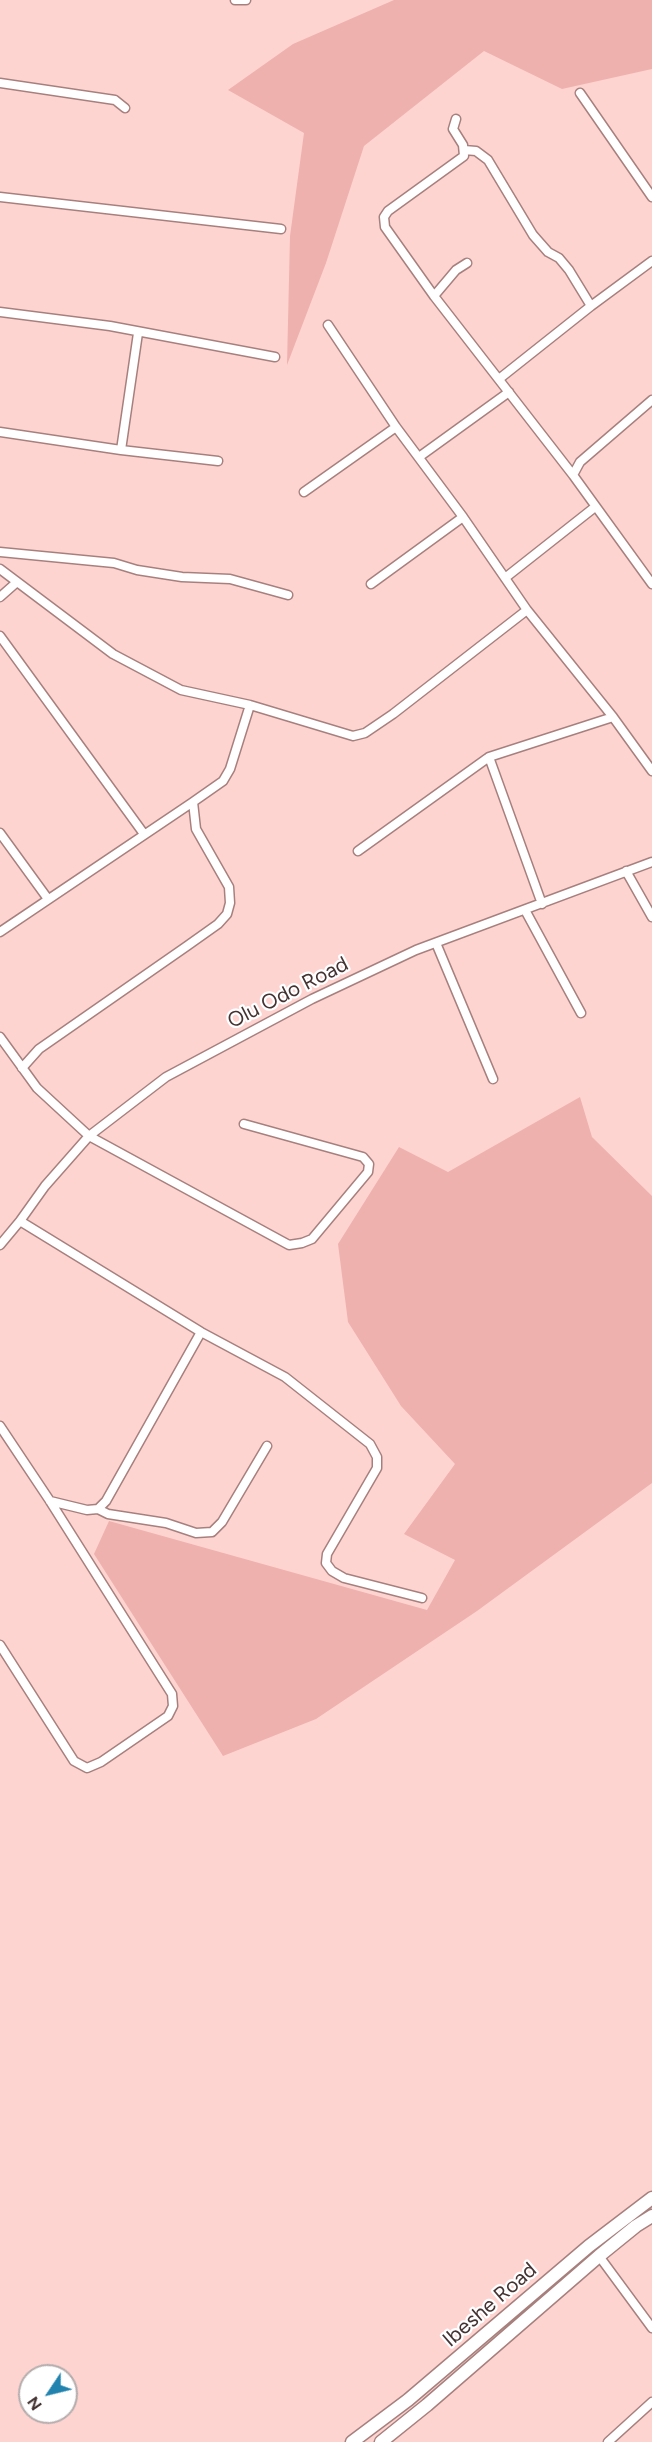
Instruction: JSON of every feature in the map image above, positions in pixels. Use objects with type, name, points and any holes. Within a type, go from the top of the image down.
[{"type":"main road","name":"Ibeshe Road","points":[[352,2442],[408,2400],[589,2246],[652,2198]]},
{"type":"main road","name":"Ibeshe Road","points":[[381,2442],[599,2256],[636,2226],[652,2217]]},
{"type":"street","points":[[235,0],[246,0]]},
{"type":"street","points":[[0,83],[115,100],[125,108]]},
{"type":"street","points":[[580,93],[652,197]]},
{"type":"street","points":[[456,119],[453,129],[464,150],[464,156],[388,211],[384,217],[385,227],[434,296],[573,475],[652,584]]},
{"type":"street","points":[[464,150],[476,152],[488,160],[533,235],[569,270],[591,306]]},
{"type":"street","points":[[0,197],[280,229]]},
{"type":"street","points":[[499,379],[652,261]]},
{"type":"street","points":[[434,296],[456,270],[467,263]]},
{"type":"street","points":[[0,312],[110,326],[274,357]]},
{"type":"street","points":[[328,325],[396,427],[464,517],[527,610],[613,717],[652,771]]},
{"type":"street","points":[[122,450],[138,333]]},
{"type":"street","points":[[419,457],[509,392]]},
{"type":"street","points":[[573,475],[580,462],[652,400]]},
{"type":"street","points":[[304,492],[396,427]]},
{"type":"street","points":[[0,432],[218,461]]},
{"type":"street","points":[[506,578],[595,507]]},
{"type":"street","points":[[371,584],[464,517]]},
{"type":"street","points":[[0,552],[114,563],[137,570],[182,577],[230,579],[288,595]]},
{"type":"street","points":[[0,569],[113,654],[181,690],[250,705],[353,736],[365,733],[393,714],[527,610]]},
{"type":"street","points":[[0,597],[17,582]]},
{"type":"street","points":[[0,636],[144,834]]},
{"type":"street","points":[[0,932],[223,781],[230,769],[250,705]]},
{"type":"street","points":[[358,851],[489,757],[613,717]]},
{"type":"street","points":[[489,757],[542,904]]},
{"type":"street","points":[[21,1068],[39,1049],[218,924],[227,914],[230,903],[228,887],[196,829],[193,801]]},
{"type":"street","points":[[0,833],[48,899]]},
{"type":"street","name":"Olu Odo Road","points":[[0,1245],[45,1186],[89,1136],[166,1077],[312,999],[436,943],[652,862]]},
{"type":"street","points":[[626,871],[652,916]]},
{"type":"street","points":[[525,910],[581,1013]]},
{"type":"street","points":[[436,943],[493,1079]]},
{"type":"street","points":[[0,1037],[38,1088],[89,1136],[290,1245],[312,1239],[368,1172],[369,1164],[363,1157],[244,1124]]},
{"type":"street","points":[[20,1221],[201,1332],[285,1377],[370,1444],[377,1457],[377,1468],[327,1554],[326,1563],[332,1571],[344,1578],[422,1598]]},
{"type":"street","points":[[98,1509],[106,1502],[201,1332]]},
{"type":"street","points":[[0,1426],[172,1694],[173,1706],[168,1716],[87,1768],[74,1761],[0,1646]]},
{"type":"street","points":[[50,1501],[87,1510],[98,1509],[108,1514],[166,1524],[196,1533],[212,1532],[222,1522],[267,1446]]},
{"type":"street","points":[[599,2256],[652,2328]]},
{"type":"street","points":[[608,2442],[652,2402]]},
{"type":"shaded area","points":[[394,0],[652,0],[652,69],[562,89],[484,51],[364,146],[326,263],[287,365],[290,236],[304,133],[228,90],[293,44]]},
{"type":"shaded area","points":[[580,1097],[592,1137],[652,1196],[652,1483],[477,1611],[316,1719],[223,1756],[94,1554],[109,1521],[427,1610],[455,1560],[404,1534],[455,1464],[401,1406],[348,1322],[338,1244],[399,1147],[448,1172]]}]
